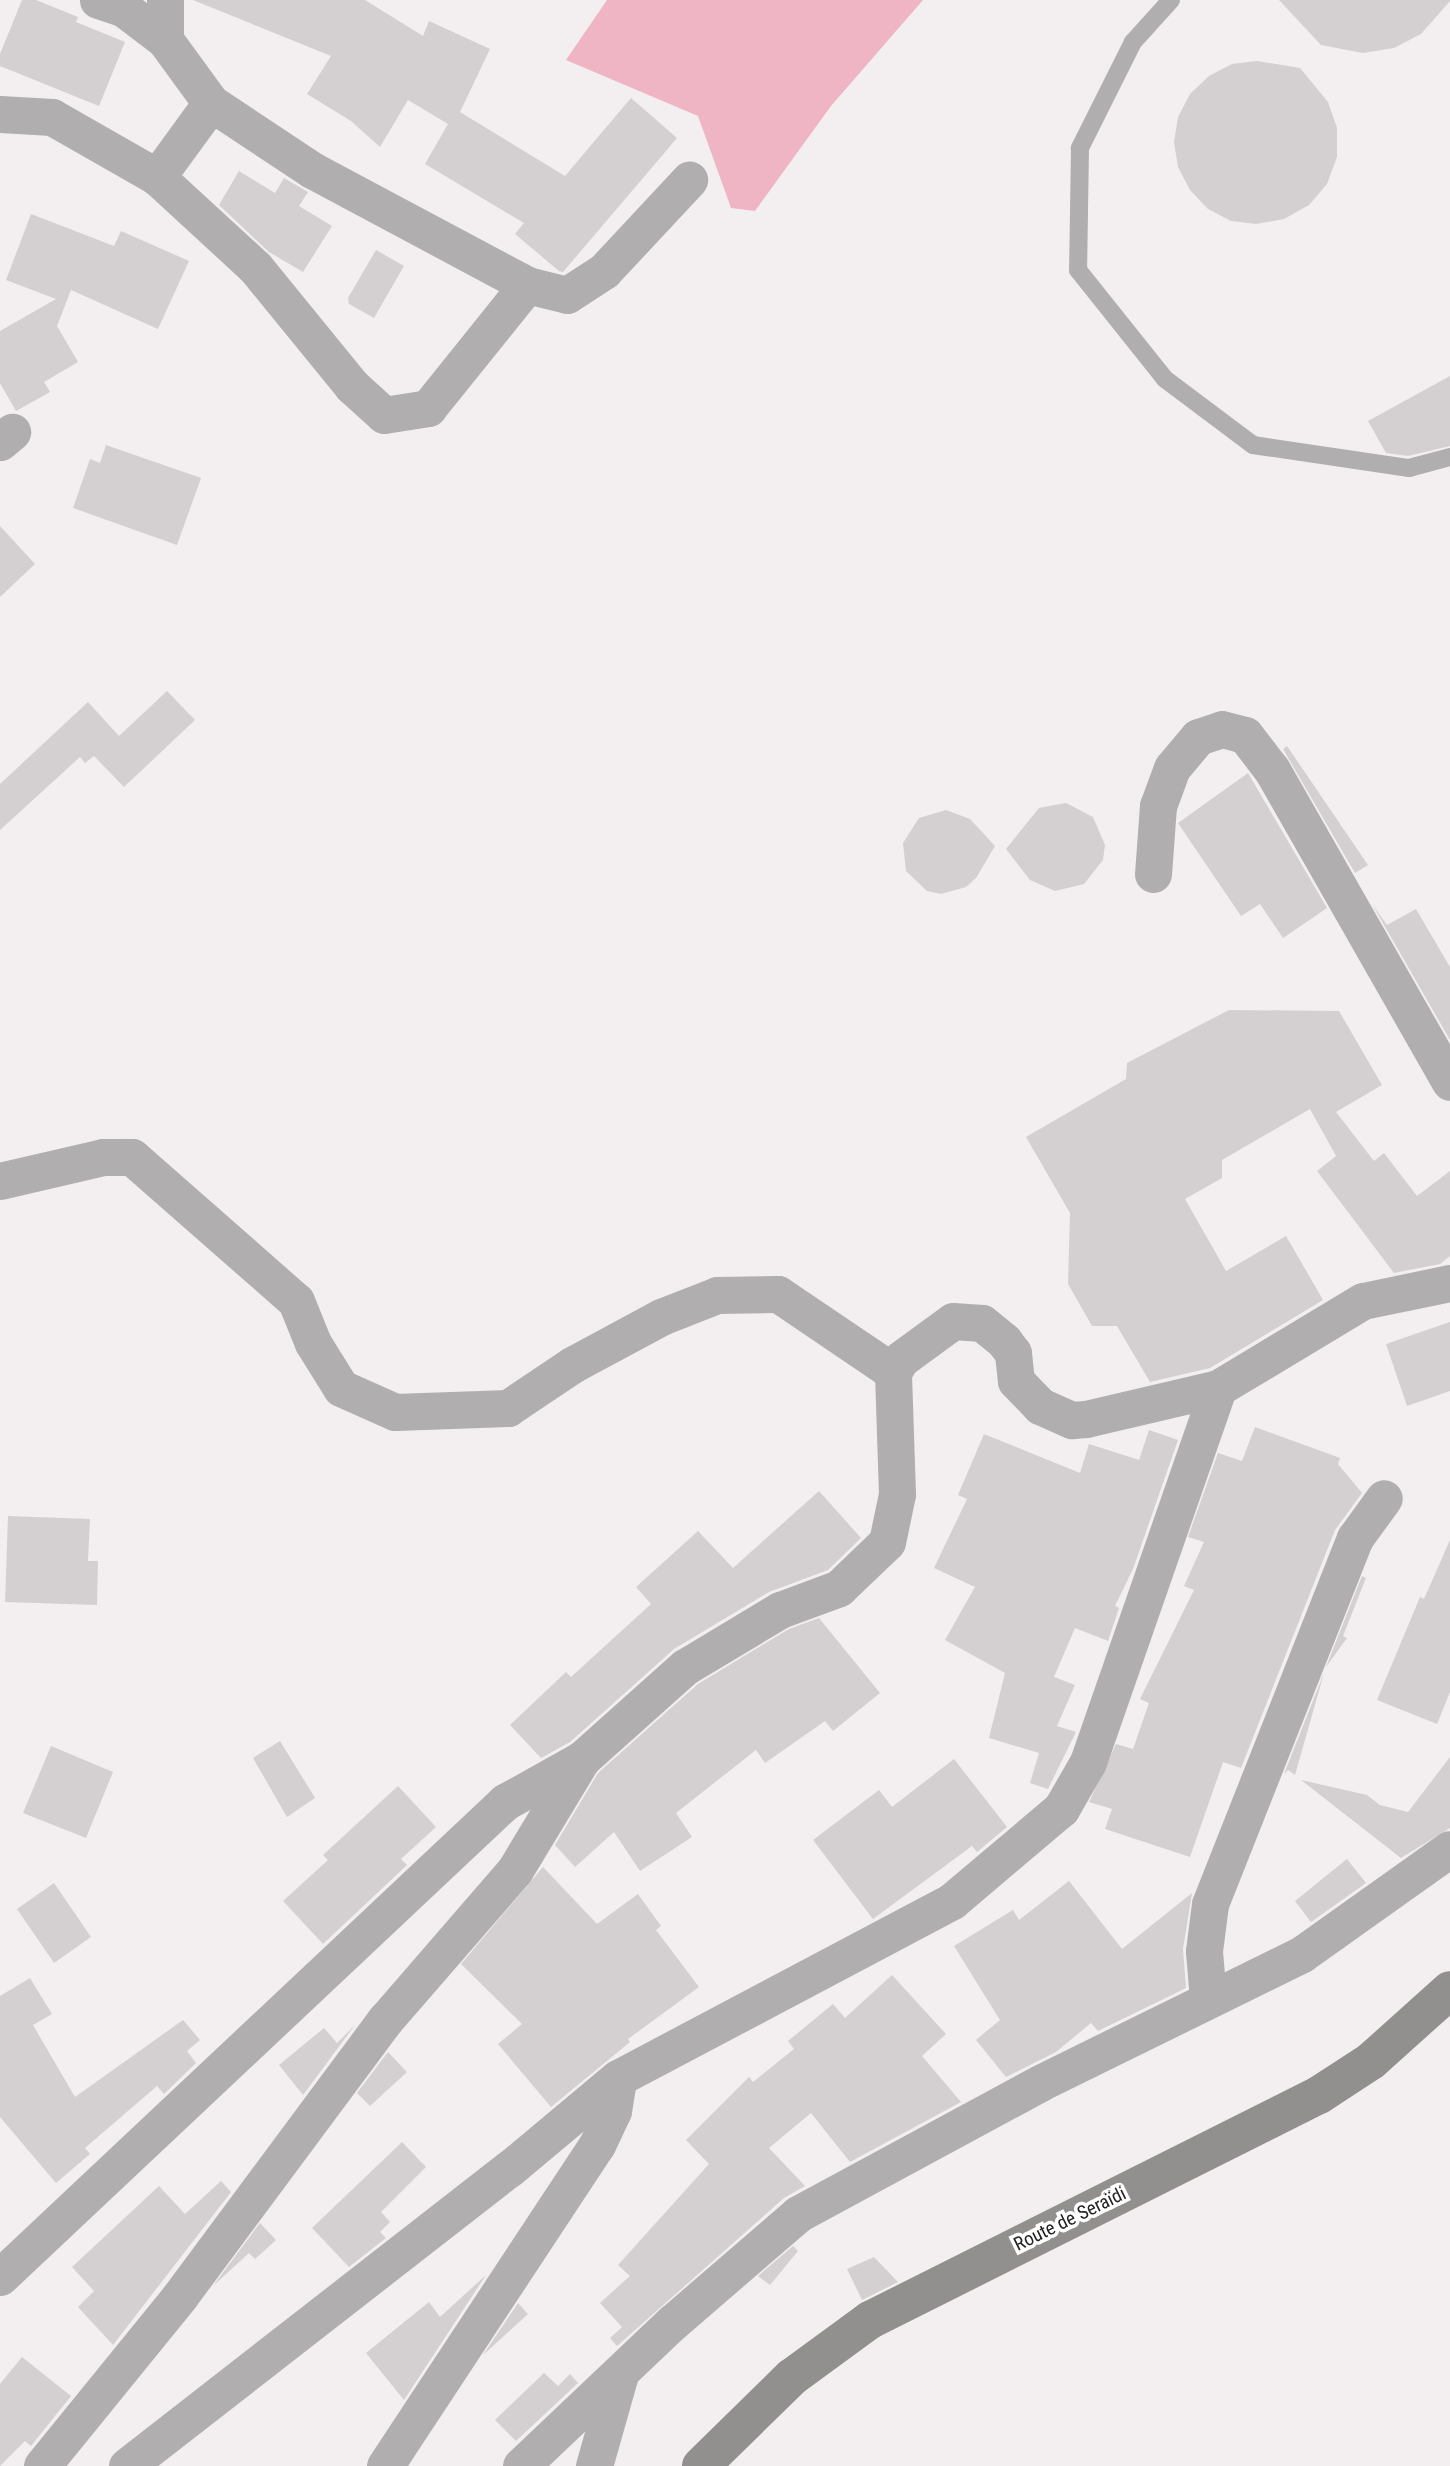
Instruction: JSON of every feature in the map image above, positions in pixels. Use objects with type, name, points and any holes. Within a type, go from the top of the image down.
[{"type":"street","points":[[98,0],[123,8],[165,40],[211,103],[312,170],[527,285],[567,295],[586,283],[604,271],[689,180]]},
{"type":"street","points":[[165,0],[165,40]]},
{"type":"street","points":[[157,177],[211,103]]},
{"type":"street","points":[[0,114],[52,117],[157,177],[255,267],[352,386],[384,415],[428,408],[527,285]]},
{"type":"street","points":[[1153,874],[1158,806],[1172,768],[1198,737],[1222,729],[1245,735],[1272,770],[1450,1082]]},
{"type":"street","points":[[0,1181],[103,1157],[132,1157],[296,1301],[313,1343],[341,1388],[395,1412],[442,1413],[508,1408],[572,1365],[650,1323],[717,1295],[778,1294],[893,1372]]},
{"type":"street","points":[[0,2277],[505,1801],[582,1759],[685,1667],[780,1611],[838,1588],[887,1542],[897,1494],[893,1372],[901,1359],[953,1321],[968,1319],[982,1323],[1010,1348],[1016,1381],[1027,1395],[1072,1420],[1218,1388],[1363,1301],[1450,1283]]},
{"type":"street","points":[[127,2466],[509,2169],[618,2078],[952,1901],[1061,1809],[1087,1762],[1218,1388]]},
{"type":"street","points":[[1208,1998],[1204,1951],[1210,1905],[1355,1538],[1384,1498]]},
{"type":"street","points":[[42,2466],[180,2296],[386,2018],[515,1870],[582,1759]]},
{"type":"street","points":[[521,2466],[798,2214],[1040,2083],[1302,1954],[1450,1849]]},
{"type":"street","name":"Route de Seraïdi","points":[[701,2466],[792,2377],[870,2320],[1319,2095],[1381,2053],[1450,1990]]},
{"type":"street","points":[[384,2466],[597,2145],[613,2111],[618,2078]]},
{"type":"street","points":[[594,2466],[621,2374]]},
{"type":"lane","points":[[1171,0],[1133,42],[1080,148],[1077,270],[1164,379],[1253,445],[1409,468],[1450,457]]},
{"type":"shaded area","points":[[607,0],[923,0],[831,106],[755,211],[731,208],[698,116],[566,60]]},
{"type":"building","points":[[22,0],[36,0],[78,17],[76,22],[125,42],[99,106],[0,66],[0,54]]},
{"type":"building","points":[[193,0],[365,0],[423,36],[429,21],[490,49],[460,112],[565,176],[631,98],[677,138],[563,272],[559,271],[515,234],[524,223],[425,164],[448,124],[408,100],[380,147],[351,121],[307,94],[331,56]]},
{"type":"building","points":[[1279,0],[1450,1],[1421,34],[1394,48],[1363,53],[1321,45]]},
{"type":"building","points":[[1257,61],[1300,68],[1328,102],[1337,128],[1337,157],[1327,184],[1309,205],[1284,219],[1256,224],[1231,221],[1208,209],[1190,190],[1178,167],[1174,142],[1178,117],[1190,94],[1209,76],[1232,64]]},
{"type":"building","points":[[239,171],[275,193],[284,178],[308,192],[299,206],[332,226],[303,272],[269,252],[219,205]]},
{"type":"building","points":[[31,214],[114,246],[121,231],[189,261],[158,329],[71,290],[57,326],[78,362],[44,382],[50,392],[16,411],[0,383],[0,331],[56,299],[6,280]]},
{"type":"building","points":[[376,250],[404,266],[374,318],[349,304],[348,298]]},
{"type":"building","points":[[1450,376],[1450,446],[1408,456],[1386,453],[1368,421]]},
{"type":"building","points":[[106,445],[201,478],[177,545],[73,508],[90,459],[100,463]]},
{"type":"building","points":[[0,526],[35,564],[0,597]]},
{"type":"building","points":[[167,691],[195,720],[124,787],[94,756],[85,763],[80,757],[0,830],[0,784],[88,702],[119,736]]},
{"type":"building","points":[[1287,746],[1368,865],[1355,873],[1283,749]]},
{"type":"building","points":[[1248,773],[1327,908],[1283,938],[1260,904],[1241,916],[1178,823]]},
{"type":"building","points":[[1066,803],[1093,817],[1105,845],[1103,860],[1084,884],[1055,891],[1030,880],[1006,849],[1039,808]]},
{"type":"building","points":[[946,810],[970,819],[995,846],[976,878],[966,887],[941,894],[927,891],[906,871],[903,843],[919,818]]},
{"type":"building","points":[[1372,904],[1387,925],[1416,909],[1450,967],[1450,1040]]},
{"type":"building","points":[[1229,1010],[1339,1011],[1382,1085],[1336,1112],[1374,1161],[1384,1153],[1417,1196],[1450,1171],[1450,1256],[1440,1264],[1394,1273],[1317,1171],[1336,1156],[1310,1109],[1222,1160],[1222,1178],[1185,1199],[1226,1271],[1286,1236],[1323,1300],[1210,1368],[1150,1382],[1117,1326],[1092,1326],[1068,1284],[1070,1213],[1026,1137],[1126,1079],[1127,1063]]},
{"type":"building","points":[[1450,1322],[1450,1391],[1407,1406],[1386,1344]]},
{"type":"building","points":[[1255,1427],[1340,1458],[1338,1464],[1362,1493],[1335,1530],[1241,1768],[1223,1762],[1190,1857],[1105,1829],[1112,1809],[1089,1802],[1116,1744],[1133,1749],[1149,1703],[1140,1699],[1194,1590],[1184,1586],[1204,1542],[1188,1537],[1218,1453],[1242,1461]]},
{"type":"building","points":[[1149,1430],[1178,1440],[1133,1569],[1115,1606],[1119,1608],[1108,1641],[1075,1628],[1054,1677],[1075,1685],[1057,1726],[1076,1732],[1048,1789],[1030,1783],[1039,1753],[989,1738],[1005,1673],[945,1640],[975,1587],[934,1568],[967,1499],[958,1495],[984,1434],[1080,1473],[1089,1444],[1139,1460]]},
{"type":"building","points":[[819,1491],[861,1538],[828,1570],[769,1592],[674,1649],[570,1742],[541,1758],[510,1725],[566,1672],[571,1677],[651,1604],[636,1587],[698,1531],[733,1568]]},
{"type":"building","points":[[8,1516],[90,1519],[88,1561],[98,1561],[97,1605],[5,1602]]},
{"type":"building","points":[[1450,1540],[1450,1692],[1437,1724],[1377,1700],[1420,1597],[1424,1599]]},
{"type":"building","points":[[1362,1576],[1366,1578],[1343,1636],[1347,1638],[1326,1667]]},
{"type":"building","points":[[819,1618],[880,1693],[833,1731],[825,1721],[765,1763],[756,1750],[676,1813],[692,1837],[640,1871],[614,1832],[575,1867],[555,1845],[598,1773],[698,1684],[789,1629]]},
{"type":"building","points":[[1324,1673],[1295,1775],[1288,1770],[1284,1774]]},
{"type":"building","points":[[280,1741],[315,1798],[287,1817],[253,1758]]},
{"type":"building","points":[[51,1746],[113,1772],[86,1838],[23,1813]]},
{"type":"building","points":[[1450,1757],[1450,1828],[1401,1858],[1301,1780],[1367,1795],[1380,1805],[1408,1812]]},
{"type":"building","points":[[954,1759],[1007,1827],[977,1852],[972,1846],[873,1919],[813,1840],[879,1790],[892,1807]]},
{"type":"building","points":[[398,1786],[436,1827],[401,1859],[407,1865],[323,1944],[283,1901],[328,1860],[323,1855]]},
{"type":"building","points":[[1347,1859],[1366,1883],[1311,1922],[1295,1901]]},
{"type":"building","points":[[543,1867],[597,1924],[638,1894],[661,1926],[656,1930],[699,1987],[628,2039],[630,2042],[551,2107],[498,2044],[522,2024],[461,1964]]},
{"type":"building","points":[[1069,1881],[1122,1949],[1192,1893],[1183,1949],[1186,1988],[1098,2031],[1091,2023],[1056,2052],[1006,2077],[976,2040],[1000,2020],[954,1946],[1013,1910],[1019,1920]]},
{"type":"building","points":[[54,1883],[91,1937],[54,1963],[17,1909]]},
{"type":"building","points":[[892,1975],[946,2034],[922,2056],[961,2102],[850,2162],[811,2113],[769,2148],[805,2186],[784,2198],[617,2346],[610,2338],[622,2327],[600,2303],[630,2276],[618,2265],[709,2164],[686,2140],[749,2077],[753,2082],[794,2049],[788,2041],[833,2004],[845,2018]]},
{"type":"building","points":[[30,1978],[52,2014],[33,2025],[75,2097],[183,2020],[200,2040],[187,2051],[196,2063],[164,2094],[157,2086],[85,2148],[90,2154],[56,2183],[0,2117],[0,1996]]},
{"type":"building","points":[[355,2025],[303,2095],[279,2065],[324,2028],[337,2043]]},
{"type":"building","points":[[388,2052],[407,2072],[370,2106],[357,2093]]},
{"type":"building","points":[[402,2142],[426,2167],[381,2212],[390,2222],[380,2232],[386,2238],[349,2267],[312,2228]]},
{"type":"building","points":[[221,2181],[231,2192],[113,2345],[78,2307],[94,2291],[72,2267],[159,2186],[185,2214]]},
{"type":"building","points":[[260,2223],[276,2240],[255,2259],[249,2253],[213,2286]]},
{"type":"building","points":[[793,2246],[798,2251],[770,2285],[758,2276]]},
{"type":"building","points":[[874,2257],[898,2282],[862,2300],[847,2269]]},
{"type":"building","points":[[486,2275],[404,2400],[366,2353],[429,2302],[440,2317]]},
{"type":"building","points":[[518,2303],[528,2314],[483,2355]]},
{"type":"building","points":[[22,2357],[71,2396],[31,2446],[25,2441],[0,2466],[0,2384]]},
{"type":"building","points":[[544,2373],[558,2386],[570,2374],[578,2383],[516,2441],[495,2420]]}]
